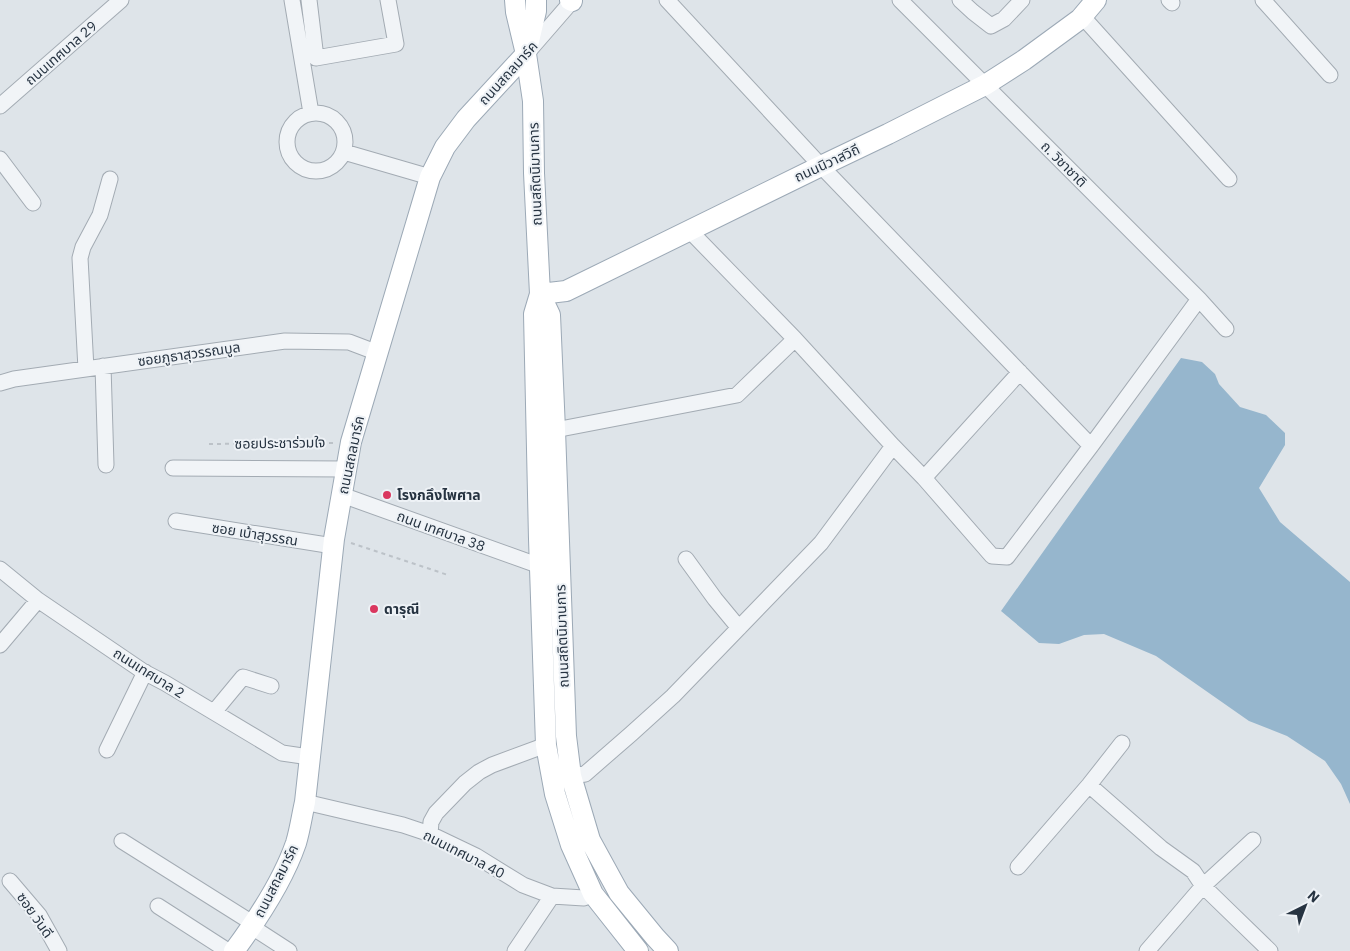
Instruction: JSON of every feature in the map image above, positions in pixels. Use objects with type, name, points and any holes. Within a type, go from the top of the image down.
[{"type":"main road","name":"ถนนสถิตนิมานการ","points":[[515,0],[533,101],[534,173],[540,294],[534,314],[546,744],[555,794],[571,845],[592,894],[638,951]]},
{"type":"main road","name":"ถนนสถิตนิมานการ","points":[[526,54],[536,11],[536,0]]},
{"type":"main road","name":"ถนนนิวาสวิถี","points":[[540,294],[566,291],[986,85],[1024,60],[1082,16],[1096,0]]},
{"type":"main road","name":"ถนนสถลมาร์ค","points":[[234,951],[253,925],[282,876],[296,843],[305,802],[333,542],[351,442],[430,177],[445,147],[466,119],[526,54]]},
{"type":"main road","name":"ถนนสถิตนิมานการ","points":[[540,294],[550,315],[566,736],[571,776],[590,840],[619,894],[668,951]]},
{"type":"street","name":"ถนนเทศบาล 29","points":[[0,106],[122,0]]},
{"type":"street","points":[[292,0],[311,113]]},
{"type":"street","points":[[309,0],[316,58],[396,44],[388,0]]},
{"type":"street","name":"ถนนสถลมาร์ค","points":[[526,54],[571,0]]},
{"type":"street","points":[[666,0],[821,166],[1091,446]]},
{"type":"street","name":"ถ. วิชาชาติ","points":[[900,0],[1199,299],[1226,329]]},
{"type":"street","points":[[960,0],[991,26],[1004,19],[1022,0]]},
{"type":"street","points":[[1263,0],[1330,75]]},
{"type":"street","points":[[1082,16],[1229,179]]},
{"type":"street","points":[[311,113],[320,113],[337,121],[346,138],[342,158],[326,170],[316,172],[306,170],[298,165],[291,157],[287,139],[295,122],[302,116],[311,113]]},
{"type":"street","points":[[344,152],[430,177]]},
{"type":"street","points":[[0,159],[33,203]]},
{"type":"street","points":[[86,369],[80,258],[100,215],[110,179]]},
{"type":"street","points":[[689,230],[795,339],[924,478],[992,556],[1007,557],[1199,299]]},
{"type":"street","points":[[555,430],[737,396],[795,339]]},
{"type":"street","name":"ซอยภูธาสุวรรณบูล","points":[[0,383],[14,379],[285,341],[349,342],[378,353]]},
{"type":"street","points":[[103,366],[106,465]]},
{"type":"street","points":[[924,478],[1020,372]]},
{"type":"street","points":[[571,776],[585,774],[673,696],[821,543],[893,446]]},
{"type":"street","points":[[173,468],[346,469]]},
{"type":"street","name":"ถนน เทศบาล 38","points":[[342,495],[540,566]]},
{"type":"street","name":"ซอย เบ้าสุวรรณ","points":[[176,521],[333,542]]},
{"type":"street","points":[[686,558],[714,599],[739,628]]},
{"type":"street","name":"ถนนเทศบาล 2","points":[[0,569],[38,600],[145,672],[282,753],[309,758]]},
{"type":"street","points":[[0,645],[38,600]]},
{"type":"street","points":[[107,750],[145,672]]},
{"type":"street","points":[[214,712],[243,677],[271,686]]},
{"type":"street","points":[[1018,867],[1089,785],[1122,743]]},
{"type":"street","points":[[430,834],[431,822],[436,813],[465,782],[492,764],[546,744]]},
{"type":"street","points":[[1089,785],[1162,848],[1192,871],[1203,886],[1270,951]]},
{"type":"street","name":"ถนนเทศบาล 40","points":[[305,802],[403,825],[430,834],[476,856],[523,885],[552,896],[584,898],[592,894]]},
{"type":"street","points":[[1147,951],[1203,886],[1253,840]]},
{"type":"street","points":[[122,841],[253,925],[289,951]]},
{"type":"street","name":"ซอย วันดี","points":[[10,881],[39,915],[59,951]]},
{"type":"street","points":[[515,951],[552,896]]},
{"type":"street","points":[[158,906],[228,951]]},
{"type":"path","name":"ซอยประชาร่วมใจ","points":[[209,444],[351,442]]},
{"type":"path","points":[[333,542],[367,548],[448,575]]},
{"type":"water","points":[[1181,358],[1202,362],[1215,374],[1219,384],[1240,407],[1266,415],[1285,433],[1285,445],[1259,488],[1280,522],[1350,582],[1350,804],[1341,784],[1325,761],[1287,736],[1249,721],[1156,656],[1104,634],[1084,635],[1059,644],[1039,643],[1001,611]]},
{"type":"place","name":"โรงกลึงไพศาล","points":[[387,495]]},
{"type":"place","name":"ดารุณี","points":[[374,609]]}]
